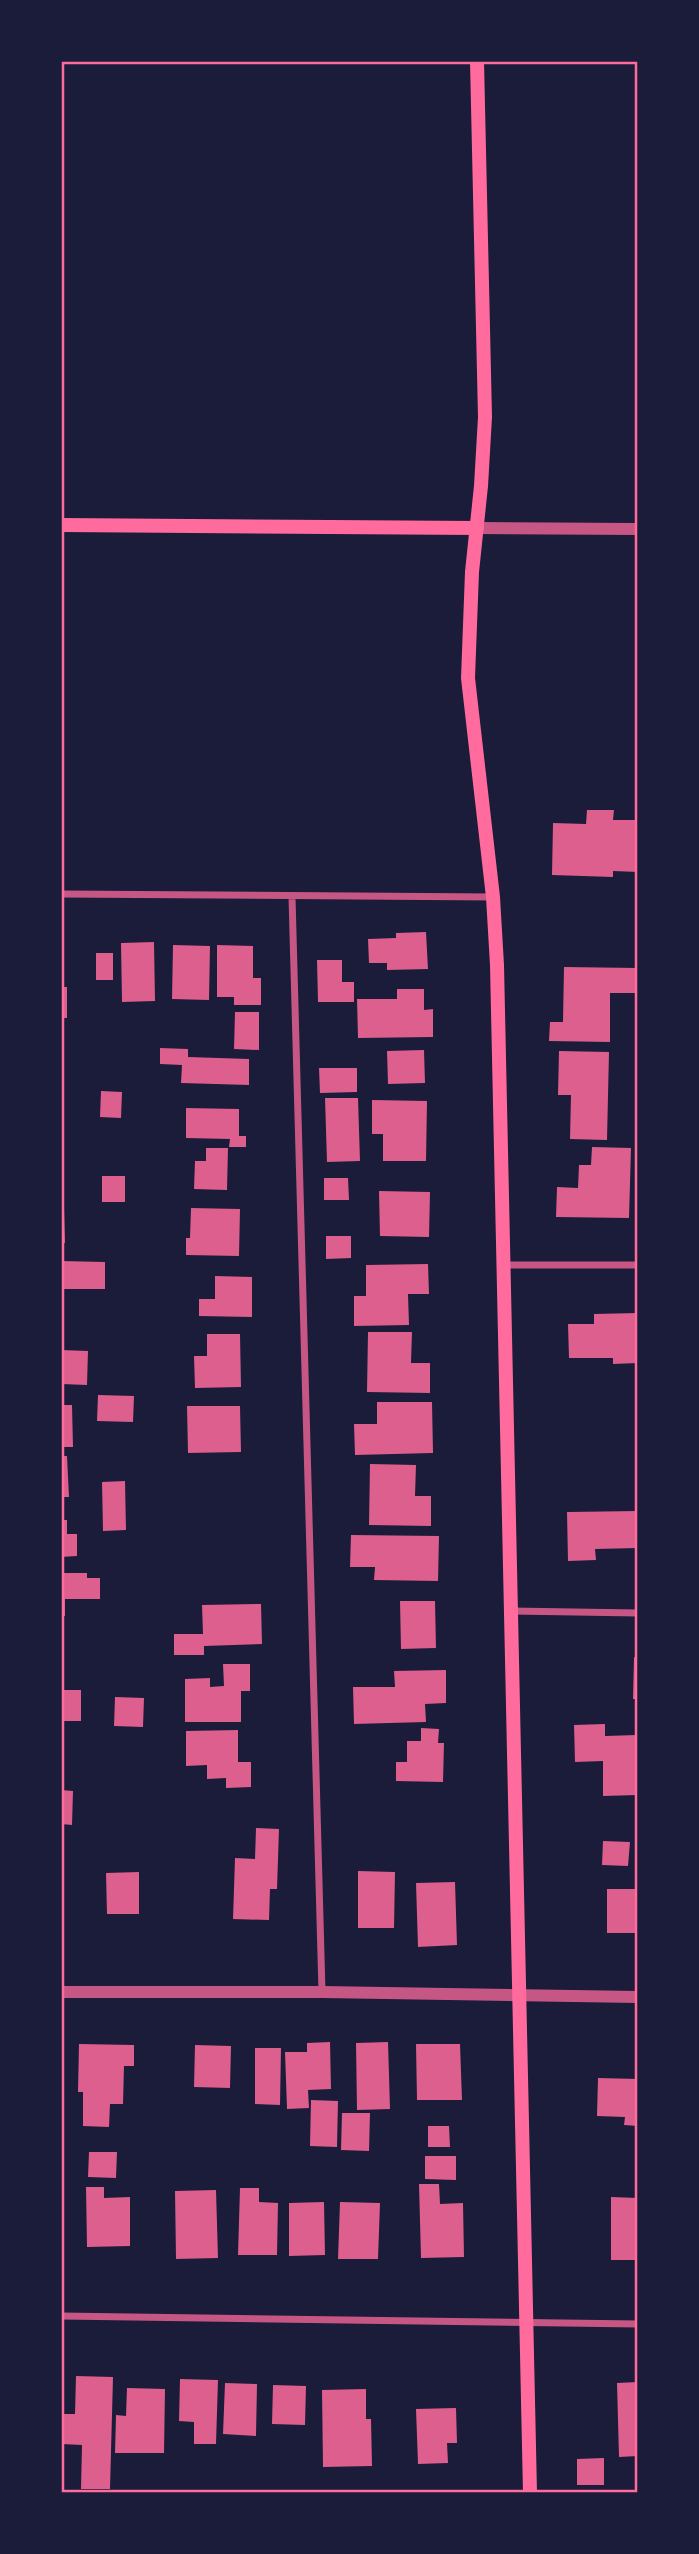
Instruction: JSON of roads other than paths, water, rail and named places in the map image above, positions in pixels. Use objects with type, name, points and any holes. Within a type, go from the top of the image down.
[{"type":"main road","points":[[477,61],[485,417],[468,678],[493,897],[498,1018],[530,2493]]},
{"type":"main road","points":[[61,525],[477,528]]},
{"type":"street","points":[[477,528],[638,529]]},
{"type":"street","points":[[61,894],[493,897]]},
{"type":"street","points":[[292,897],[322,1992]]},
{"type":"street","points":[[504,1265],[638,1265]]},
{"type":"street","points":[[510,1611],[638,1613]]},
{"type":"street","points":[[61,1993],[322,1992],[638,1997]]},
{"type":"street","points":[[61,2316],[638,2323]]}]
